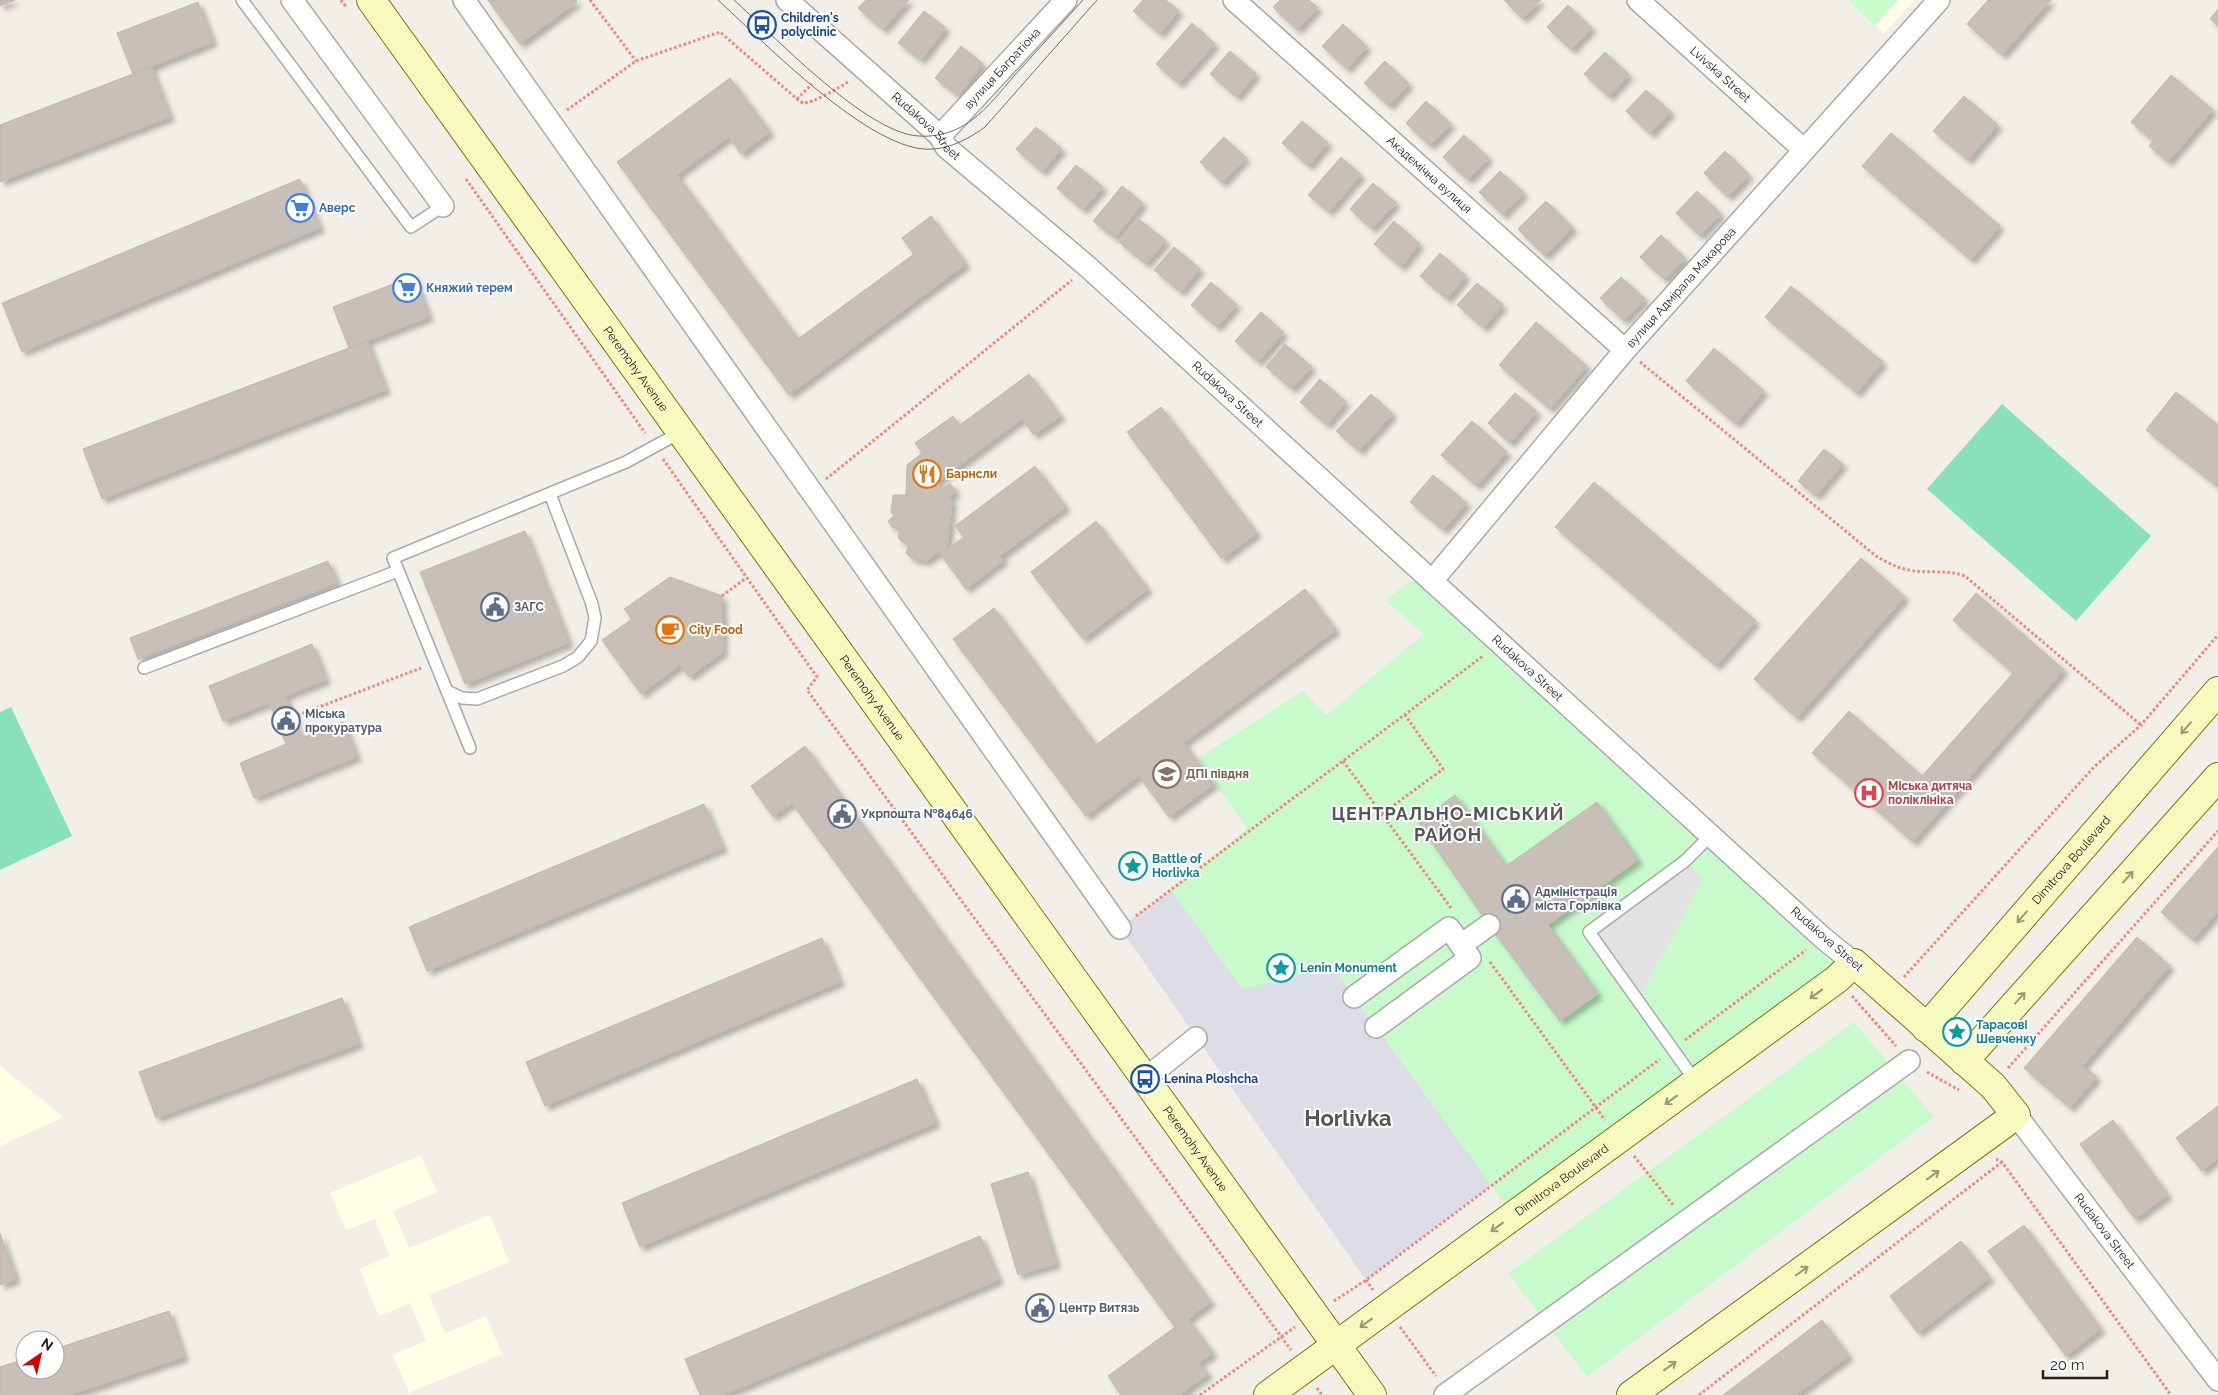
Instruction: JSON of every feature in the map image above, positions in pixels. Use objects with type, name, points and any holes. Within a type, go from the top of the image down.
[{"type":"street","points":[[292,0],[443,206]]},
{"type":"street","points":[[464,0],[1120,928]]},
{"type":"street","name":"Rudakova Street","points":[[787,0],[940,136],[946,147],[1088,268],[1711,835],[1823,938],[1845,971],[1890,993],[1926,1028],[1993,1086],[2218,1380]]},
{"type":"street","name":"вулиця Багратіона","points":[[940,136],[1066,0]]},
{"type":"street","name":"Академічна вулиця","points":[[1234,0],[1625,350]]},
{"type":"street","name":"Lvivska Street","points":[[1638,0],[1804,150]]},
{"type":"street","name":"вулиця Адмірала Макарова","points":[[1432,581],[1625,350],[1939,0]]},
{"type":"street","name":"Peremohy Avenue","points":[[362,8],[681,432],[1372,1395]]},
{"type":"street","name":"Dimitrova Boulevard","points":[[1926,1028],[2218,691]]},
{"type":"street","points":[[1964,1061],[2218,778]]},
{"type":"street","points":[[1354,997],[1449,928],[1474,936],[1470,958],[1376,1028]]},
{"type":"street","name":"Dimitrova Boulevard","points":[[1268,1395],[1845,971]]},
{"type":"street","points":[[1145,1079],[1196,1038]]},
{"type":"street","points":[[1447,1394],[1909,1061]]},
{"type":"street","points":[[1631,1395],[2016,1115]]},
{"type":"lane","points":[[242,0],[411,227],[443,206]]},
{"type":"lane","points":[[470,748],[393,558],[626,462],[681,432]]},
{"type":"lane","points":[[447,691],[462,698],[477,699],[563,666],[578,657],[591,641],[596,618],[550,494]]},
{"type":"lane","points":[[144,668],[398,571]]},
{"type":"lane","points":[[1696,1082],[1589,932],[1685,861],[1711,835]]},
{"type":"path","points":[[341,0],[362,8]]},
{"type":"path","points":[[590,0],[636,61]]},
{"type":"path","points":[[550,122],[636,61],[720,32],[804,103],[815,102],[823,95],[868,71]]},
{"type":"path","points":[[797,99],[812,84]]},
{"type":"path","points":[[461,170],[817,677],[807,690],[1281,1337]]},
{"type":"path","points":[[811,491],[1088,268]]},
{"type":"path","points":[[1625,350],[1876,556],[1892,565],[1909,570],[1954,572],[1965,576],[2141,725]]},
{"type":"path","points":[[722,596],[746,578]]},
{"type":"path","points":[[1871,1018],[1890,993],[2094,767],[2141,725],[2218,635]]},
{"type":"path","points":[[1120,928],[1484,656],[1498,642]]},
{"type":"path","points":[[293,717],[435,662]]},
{"type":"path","points":[[1382,814],[1443,769],[1405,715]]},
{"type":"path","points":[[1343,761],[1474,936],[1595,1107],[1686,1222]]},
{"type":"path","points":[[1993,1086],[2218,831]]},
{"type":"path","points":[[1200,1395],[1314,1314],[1366,1280],[1823,938]]},
{"type":"path","points":[[1845,971],[1871,1018],[1909,1061],[1963,1092]]},
{"type":"path","points":[[1973,1147],[2002,1162],[2171,1395]]},
{"type":"path","points":[[1699,1395],[2002,1162]]},
{"type":"path","points":[[1366,1280],[1447,1394]]},
{"type":"shaded area","points":[[1848,0],[1914,0],[1884,34]]},
{"type":"shaded area","points":[[1685,861],[1702,879],[1638,1001],[1589,932]]},
{"type":"shaded area","points":[[1171,890],[1242,989],[1333,968],[1491,1185],[1366,1280],[1120,928]]},
{"type":"shaded area","points":[[0,1066],[42,1100],[64,1117],[0,1146]]},
{"type":"shaded area","points":[[421,1155],[437,1192],[393,1211],[409,1248],[490,1215],[509,1262],[429,1295],[445,1333],[486,1316],[502,1354],[409,1393],[393,1355],[426,1341],[410,1303],[379,1316],[360,1269],[390,1256],[375,1219],[346,1230],[330,1193]]},
{"type":"green space","points":[[1848,0],[1898,0],[1875,26]]},
{"type":"green space","points":[[2002,404],[2151,536],[2076,621],[1927,489]]},
{"type":"green space","points":[[1427,570],[1853,954],[1506,1206],[1354,997],[1242,989],[1171,890],[1247,829],[1198,758],[1303,691],[1326,715],[1424,634],[1385,600]]},
{"type":"green space","points":[[11,707],[72,836],[0,870],[0,712]]},
{"type":"green space","points":[[1854,1022],[1934,1117],[1587,1377],[1508,1273]]},
{"type":"building","points":[[0,0],[15,0],[0,6]]},
{"type":"building","points":[[488,0],[576,0],[577,2],[520,44]]},
{"type":"building","points":[[866,0],[909,0],[883,30],[858,8]]},
{"type":"building","points":[[1143,0],[1166,0],[1179,11],[1160,34],[1133,11]]},
{"type":"building","points":[[1280,0],[1309,0],[1318,8],[1297,30],[1273,7]]},
{"type":"building","points":[[1504,0],[1541,0],[1523,19]]},
{"type":"building","points":[[1988,0],[2051,0],[2002,55],[1967,24]]},
{"type":"building","points":[[198,2],[213,42],[133,74],[117,33]]},
{"type":"building","points":[[1568,5],[1592,28],[1571,50],[1547,27]]},
{"type":"building","points":[[2218,9],[2218,26],[2210,19]]},
{"type":"building","points":[[924,11],[946,28],[921,60],[898,43]]},
{"type":"building","points":[[1192,23],[1215,44],[1179,84],[1156,64]]},
{"type":"building","points":[[1343,24],[1367,47],[1347,69],[1322,46]]},
{"type":"building","points":[[961,46],[983,64],[958,96],[935,78]]},
{"type":"building","points":[[1230,51],[1256,74],[1237,97],[1210,74]]},
{"type":"building","points":[[1605,52],[1629,75],[1609,97],[1584,74]]},
{"type":"building","points":[[1385,61],[1409,84],[1389,106],[1364,83]]},
{"type":"building","points":[[151,67],[170,117],[0,182],[0,125]]},
{"type":"building","points":[[2171,75],[2213,110],[2168,162],[2149,146],[2153,141],[2131,122]]},
{"type":"building","points":[[730,78],[770,132],[741,154],[729,137],[677,175],[798,339],[914,254],[902,238],[931,216],[966,264],[789,395],[617,162]]},
{"type":"building","points":[[1646,90],[1671,112],[1650,134],[1626,111]]},
{"type":"building","points":[[1964,96],[1998,125],[1968,160],[1933,131]]},
{"type":"building","points":[[1426,101],[1451,124],[1430,146],[1406,123]]},
{"type":"building","points":[[1302,121],[1328,143],[1309,166],[1282,143]]},
{"type":"building","points":[[1036,127],[1062,149],[1042,172],[1016,149]]},
{"type":"building","points":[[1891,133],[2000,226],[1971,260],[1862,166]]},
{"type":"building","points":[[1464,135],[1489,158],[1468,180],[1443,157]]},
{"type":"building","points":[[1224,137],[1246,158],[1222,183],[1200,162]]},
{"type":"building","points":[[1725,151],[1749,175],[1728,197],[1704,173]]},
{"type":"building","points":[[1341,157],[1361,175],[1329,212],[1308,195]]},
{"type":"building","points":[[1076,165],[1103,187],[1083,210],[1057,188]]},
{"type":"building","points":[[1500,171],[1524,193],[1503,215],[1479,192]]},
{"type":"building","points":[[300,179],[320,228],[22,352],[2,303]]},
{"type":"building","points":[[1373,183],[1396,203],[1372,229],[1350,209]]},
{"type":"building","points":[[1122,186],[1143,203],[1115,238],[1093,221]]},
{"type":"building","points":[[1697,191],[1721,214],[1700,236],[1676,213]]},
{"type":"building","points":[[1546,201],[1573,228],[1545,256],[1518,229]]},
{"type":"building","points":[[1139,219],[1166,241],[1146,264],[1119,242]]},
{"type":"building","points":[[1394,221],[1420,244],[1401,267],[1374,244]]},
{"type":"building","points":[[1661,235],[1685,258],[1665,280],[1640,257]]},
{"type":"building","points":[[1174,247],[1200,269],[1181,292],[1154,270]]},
{"type":"building","points":[[1440,253],[1466,276],[1447,299],[1420,276]]},
{"type":"building","points":[[414,276],[429,317],[349,348],[333,307]]},
{"type":"building","points":[[1621,277],[1645,299],[1624,321],[1600,298]]},
{"type":"building","points":[[1211,282],[1237,305],[1217,327],[1191,305]]},
{"type":"building","points":[[1477,283],[1503,305],[1484,328],[1457,305]]},
{"type":"building","points":[[1791,286],[1883,362],[1857,393],[1765,317]]},
{"type":"building","points":[[1261,312],[1284,333],[1258,362],[1235,341]]},
{"type":"building","points":[[1536,322],[1587,366],[1550,409],[1499,365]]},
{"type":"building","points":[[367,341],[386,390],[102,499],[83,449]]},
{"type":"building","points":[[1285,344],[1312,367],[1292,389],[1266,367]]},
{"type":"building","points":[[1714,348],[1764,391],[1736,424],[1686,381]]},
{"type":"building","name":"Барнсли","points":[[1029,374],[1061,416],[1034,435],[1022,419],[937,482],[942,489],[950,483],[956,492],[949,497],[952,502],[947,549],[964,537],[955,526],[1035,466],[1066,507],[1000,556],[1004,560],[966,589],[939,552],[926,561],[913,559],[906,553],[910,542],[902,542],[898,538],[900,529],[892,527],[888,521],[894,516],[891,512],[893,495],[906,495],[907,465],[922,453],[915,443],[953,416],[960,425]]},
{"type":"building","points":[[1320,379],[1346,402],[1327,425],[1300,402]]},
{"type":"building","points":[[2176,392],[2218,425],[2218,487],[2146,430]]},
{"type":"building","points":[[1515,393],[1537,412],[1510,443],[1488,423]]},
{"type":"building","points":[[1371,394],[1393,414],[1359,451],[1336,431]]},
{"type":"building","points":[[1161,407],[1257,533],[1222,559],[1127,432]]},
{"type":"building","points":[[1472,421],[1507,452],[1477,486],[1441,455]]},
{"type":"building","points":[[1824,449],[1843,464],[1816,496],[1798,481]]},
{"type":"building","points":[[1433,475],[1467,503],[1443,530],[1410,502]]},
{"type":"building","points":[[1594,482],[1756,621],[1716,666],[1555,527]]},
{"type":"building","points":[[1096,521],[1148,589],[1083,639],[1031,572]]},
{"type":"building","name":"ЗАГС","points":[[525,531],[569,643],[465,684],[420,572]]},
{"type":"building","points":[[1861,558],[1905,597],[1797,718],[1754,679]]},
{"type":"building","points":[[328,561],[337,583],[138,659],[130,638]]},
{"type":"building","name":"City Food","points":[[670,577],[722,596],[723,652],[689,677],[680,665],[641,694],[602,640],[632,619],[624,609]]},
{"type":"building","points":[[1305,589],[1336,630],[1184,743],[1214,784],[1169,817],[1139,776],[1086,816],[953,639],[994,608],[1096,745]]},
{"type":"building","points":[[1976,593],[2064,670],[1913,842],[1812,753],[1849,711],[1922,776],[2013,673],[1953,620]]},
{"type":"building","name":"Міська прокуратура","points":[[312,644],[326,680],[285,696],[302,738],[343,722],[357,757],[254,798],[240,763],[286,744],[269,703],[223,721],[209,686]]},
{"type":"building","points":[[805,746],[1211,1302],[1188,1319],[1213,1353],[1199,1363],[1208,1374],[1180,1395],[1121,1395],[1108,1376],[1175,1327],[792,803],[773,817],[751,786]]},
{"type":"building","points":[[1455,795],[1506,866],[1597,802],[1638,860],[1548,925],[1598,994],[1560,1021],[1489,925],[1418,822]]},
{"type":"building","points":[[704,804],[723,848],[427,971],[409,927]]},
{"type":"building","points":[[2218,847],[2218,912],[2193,940],[2161,912]]},
{"type":"building","points":[[2137,937],[2170,966],[2083,1066],[2097,1077],[2070,1108],[2024,1068]]},
{"type":"building","points":[[822,938],[840,982],[545,1106],[526,1062]]},
{"type":"building","points":[[342,998],[359,1044],[156,1118],[139,1072]]},
{"type":"building","points":[[917,1079],[936,1123],[640,1247],[622,1203]]},
{"type":"building","points":[[2218,1106],[2218,1158],[2202,1171],[2176,1138]]},
{"type":"building","points":[[2113,1120],[2168,1195],[2135,1219],[2080,1144]]},
{"type":"building","points":[[1028,1172],[1056,1264],[1018,1275],[991,1184]]},
{"type":"building","points":[[2024,1225],[2101,1329],[2066,1356],[1988,1251]]},
{"type":"building","points":[[0,1233],[16,1279],[0,1285]]},
{"type":"building","points":[[980,1236],[999,1280],[723,1395],[700,1395],[685,1359]]},
{"type":"building","points":[[1961,1241],[1990,1278],[1918,1333],[1890,1296]]},
{"type":"building","points":[[169,1311],[184,1357],[70,1395],[0,1395],[0,1367],[15,1362],[15,1380],[65,1380],[65,1346]]},
{"type":"building","points":[[1822,1320],[1849,1356],[1796,1395],[1723,1395]]},
{"type":"tram line","points":[[718,0],[819,92],[850,115],[880,134],[908,146],[933,149],[947,147],[960,142],[985,127],[1097,0]]},
{"type":"tram line","points":[[734,0],[818,78],[867,115],[890,128],[919,136],[951,132],[965,125],[978,115],[1083,0]]},
{"type":"place","name":"Children's polyclinic","points":[[762,25]]},
{"type":"place","name":"Аверс","points":[[300,208]]},
{"type":"place","name":"Княжий терем","points":[[407,288]]},
{"type":"place","name":"Барнсли","points":[[927,474]]},
{"type":"place","name":"ЗАГС","points":[[495,607]]},
{"type":"place","name":"City Food","points":[[670,630]]},
{"type":"place","name":"Міська прокуратура","points":[[286,721]]},
{"type":"place","name":"ДПІ півдня","points":[[1167,774]]},
{"type":"place","name":"Міська дитяча поліклініка","points":[[1869,793]]},
{"type":"place","name":"Укрпошта №84646","points":[[842,814]]},
{"type":"place","name":"Battle of Horlivka","points":[[1133,866]]},
{"type":"place","name":"Адміністрація міста Горлівка","points":[[1516,899]]},
{"type":"place","name":"Lenin Monument","points":[[1281,968]]},
{"type":"place","name":"Тарасові Шевченку","points":[[1957,1032]]},
{"type":"place","name":"Lenina Ploshcha","points":[[1145,1079]]},
{"type":"place","name":"Центр Витязь","points":[[1040,1308]]},
{"type":"district","name":"ЦЕНТРАЛЬНО-МІСЬКИЙ РАЙОН","points":[[1448,824]]},
{"type":"district","name":"Horlivka","points":[[1348,1118]]}]
